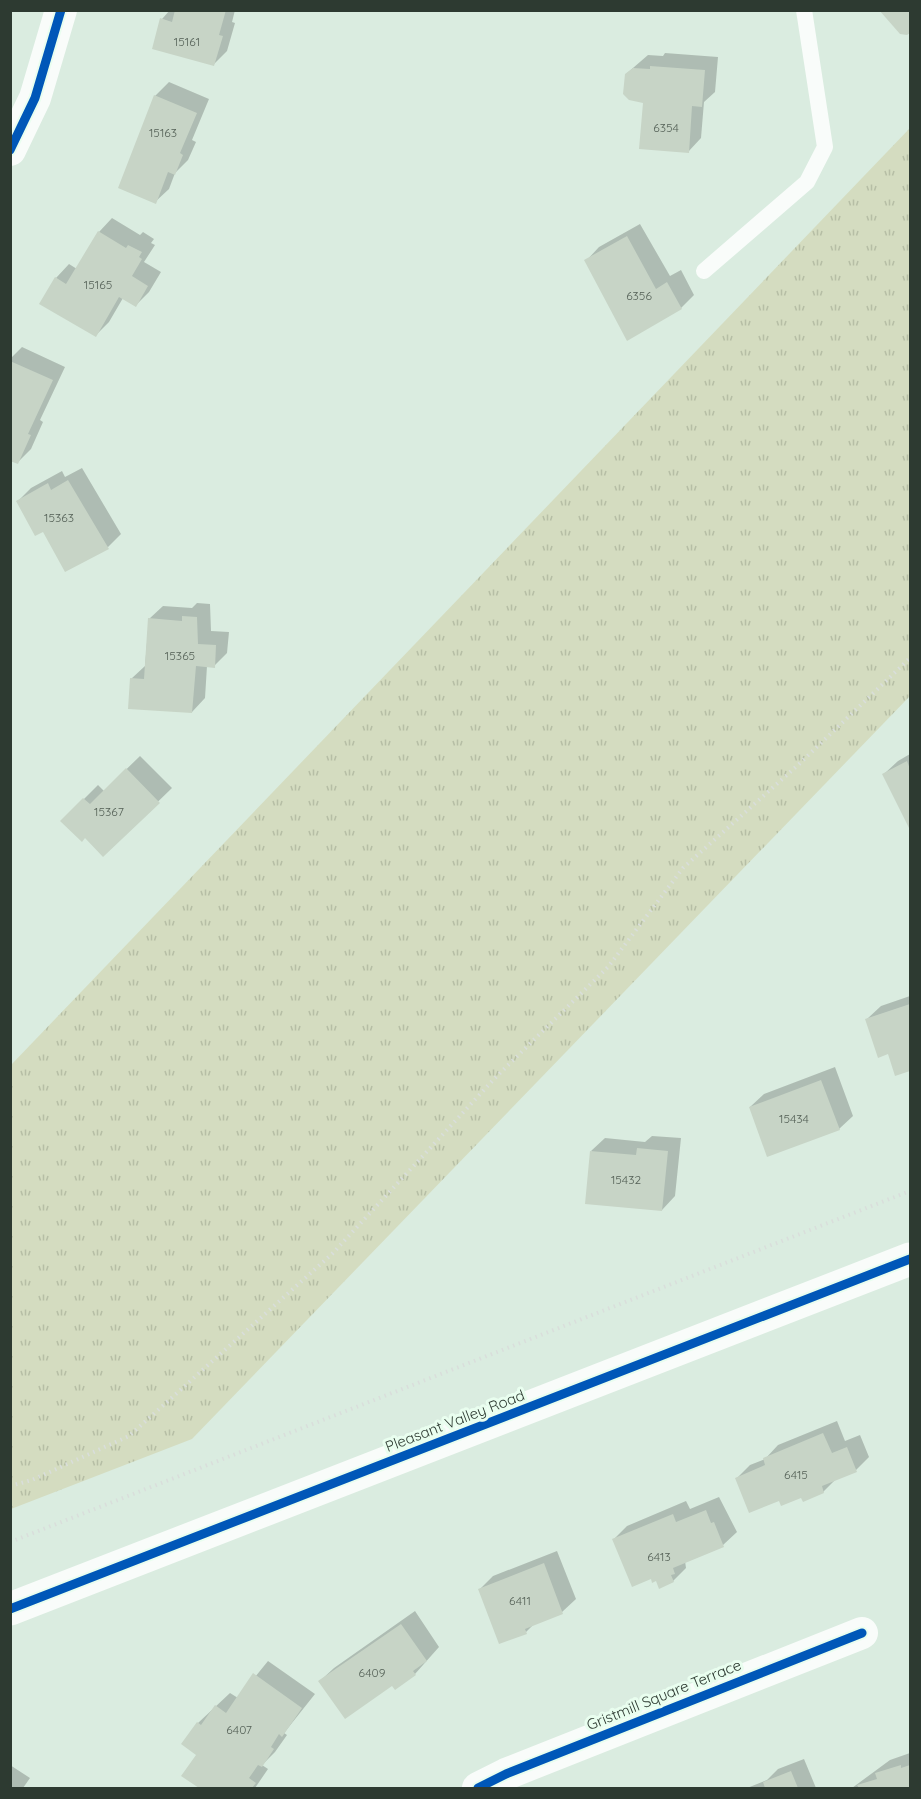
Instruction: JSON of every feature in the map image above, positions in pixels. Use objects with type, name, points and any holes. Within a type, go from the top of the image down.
[{"type":"main road","name":"Pleasant Valley Road","points":[[10,1609],[910,1259]]},
{"type":"street","points":[[10,150],[35,98],[61,10]]},
{"type":"street","name":"Gristmill Square Terrace","points":[[478,1788],[506,1774],[862,1633]]},
{"type":"lane","points":[[704,271],[807,182],[825,147],[804,10]]},
{"type":"path","points":[[10,1486],[32,1480],[129,1436],[333,1253],[495,1078],[608,967],[682,868],[798,765],[910,658]]},
{"type":"path","points":[[10,1542],[910,1191]]},
{"type":"green space","points":[[910,128],[910,696],[192,1439],[11,1509],[11,1065]]},
{"type":"building","points":[[175,10],[226,10],[219,35],[223,36],[214,66],[152,49],[160,18],[172,22]]},
{"type":"building","points":[[879,10],[910,10],[910,33],[900,34]]},
{"type":"building","points":[[650,66],[705,70],[702,107],[692,106],[689,153],[639,149],[643,103],[629,100],[623,94],[625,74],[633,68],[650,69]]},
{"type":"building","points":[[154,95],[197,113],[180,153],[183,155],[175,175],[168,172],[156,204],[118,188]]},
{"type":"building","points":[[98,231],[126,248],[128,245],[142,252],[139,257],[142,259],[132,276],[148,286],[136,307],[119,297],[96,337],[39,304],[55,277],[66,284]]},
{"type":"building","points":[[627,236],[656,289],[667,282],[682,309],[627,341],[584,260]]},
{"type":"building","points":[[10,361],[53,380],[28,434],[31,435],[18,464],[10,461]]},
{"type":"building","points":[[68,480],[109,549],[65,572],[43,532],[35,536],[16,501],[48,483],[51,490]]},
{"type":"building","points":[[182,616],[197,617],[198,644],[216,645],[215,668],[196,666],[192,713],[128,709],[130,678],[144,679],[148,618],[182,621]]},
{"type":"building","points":[[907,761],[910,769],[910,830],[882,774]]},
{"type":"building","points":[[126,768],[160,803],[103,857],[85,838],[82,842],[60,821],[83,798],[90,804]]},
{"type":"building","points":[[910,1004],[910,1071],[895,1076],[888,1054],[878,1058],[865,1019]]},
{"type":"building","points":[[821,1080],[840,1130],[767,1157],[749,1107]]},
{"type":"building","points":[[637,1148],[668,1151],[662,1211],[585,1204],[590,1151],[636,1155]]},
{"type":"building","points":[[823,1433],[832,1453],[847,1447],[857,1472],[822,1486],[824,1493],[803,1502],[801,1498],[781,1506],[779,1501],[749,1513],[735,1478],[765,1465],[763,1458]]},
{"type":"building","points":[[706,1510],[711,1523],[714,1522],[724,1547],[673,1568],[675,1574],[671,1575],[674,1582],[659,1589],[656,1581],[652,1583],[651,1579],[632,1587],[612,1539],[673,1514],[676,1522]]},
{"type":"building","points":[[544,1563],[563,1614],[525,1629],[527,1634],[499,1644],[478,1589]]},
{"type":"building","points":[[401,1624],[427,1661],[413,1671],[416,1675],[395,1690],[392,1686],[345,1719],[318,1681]]},
{"type":"building","points":[[253,1673],[302,1708],[282,1737],[279,1734],[271,1747],[274,1749],[262,1767],[258,1765],[249,1778],[256,1783],[252,1788],[199,1788],[181,1776],[196,1755],[181,1744],[197,1722],[201,1725],[215,1705],[226,1713]]},
{"type":"building","points":[[901,1765],[901,1768],[910,1765],[910,1788],[859,1788],[857,1785],[877,1779],[875,1773]]},
{"type":"building","points":[[791,1771],[798,1788],[765,1788],[763,1782]]},
{"type":"cycle path","points":[[10,150],[35,98],[61,10]]},
{"type":"cycle path","points":[[10,1609],[910,1259]]},
{"type":"cycle path","points":[[478,1788],[506,1774],[862,1633]]}]
